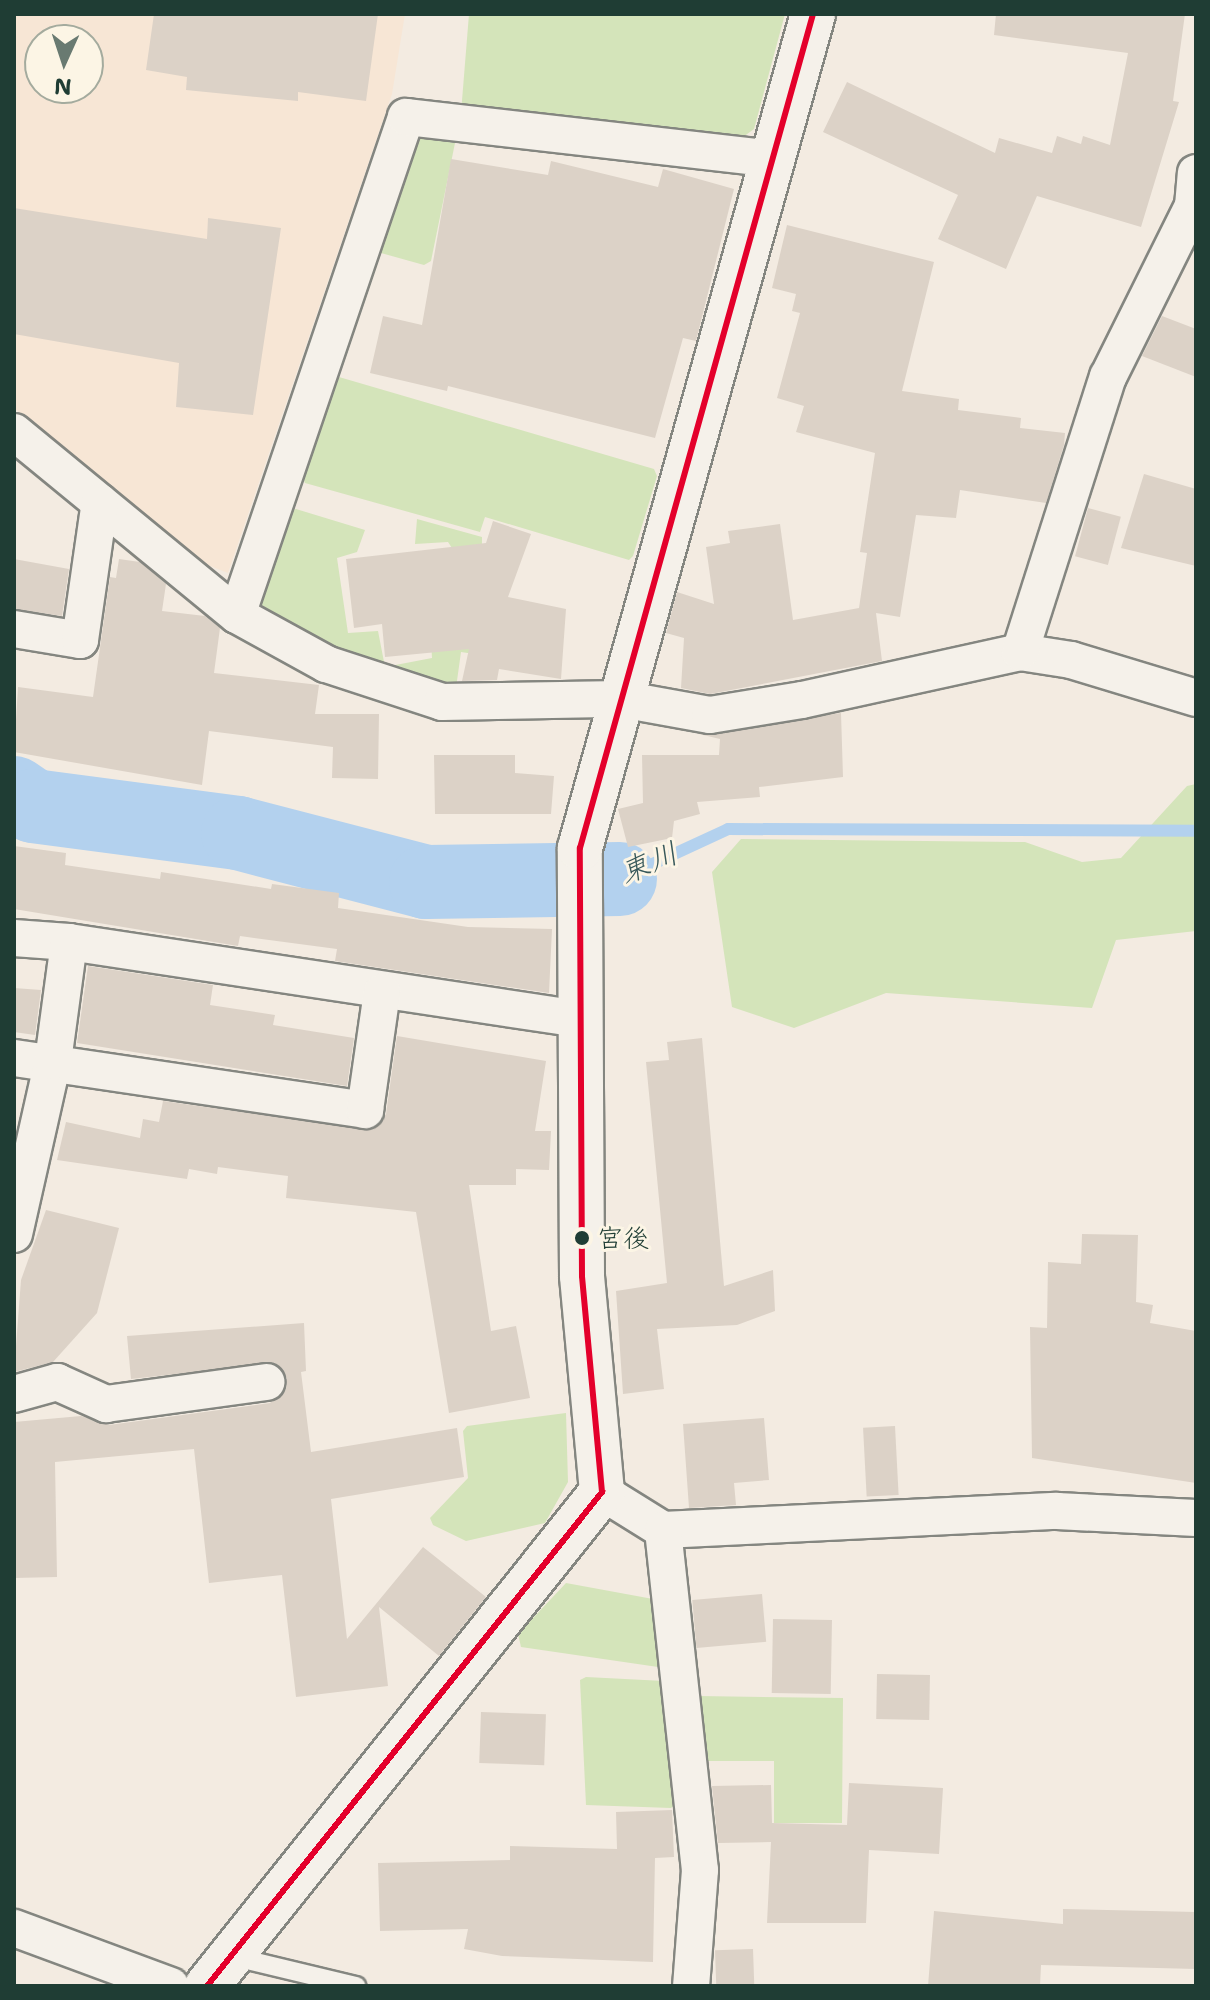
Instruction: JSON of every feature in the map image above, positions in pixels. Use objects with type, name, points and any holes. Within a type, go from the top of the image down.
[{"type":"street","points":[[219,1971],[602,1492],[582,1276],[580,848],[813,14]]},
{"type":"street","points":[[237,615],[406,117],[773,159]]},
{"type":"street","points":[[1020,652],[1108,377],[1193,206],[1196,173]]},
{"type":"street","points":[[14,432],[237,615],[326,664],[442,702],[621,699],[710,715],[802,700],[1020,652],[1071,660],[1196,698]]},
{"type":"street","points":[[14,629],[80,640],[100,502]]},
{"type":"street","points":[[14,938],[69,942],[382,992],[579,1019]]},
{"type":"street","points":[[14,1234],[53,1061],[69,942]]},
{"type":"street","points":[[14,1058],[53,1061],[365,1110],[382,992]]},
{"type":"street","points":[[14,1394],[57,1382],[106,1404],[266,1382]]},
{"type":"street","points":[[602,1492],[663,1530],[1057,1511],[1196,1518]]},
{"type":"street","points":[[663,1530],[700,1870],[691,1986]]},
{"type":"street","points":[[14,1928],[171,1986]]},
{"type":"lane","points":[[219,1971],[356,1986]]},
{"type":"shaded area","points":[[14,14],[405,14],[392,94],[228,573],[200,562],[14,408]]},
{"type":"green space","points":[[469,14],[785,14],[754,129],[739,140],[461,113]]},
{"type":"green space","points":[[414,136],[455,143],[431,261],[424,265],[381,253],[376,247]]},
{"type":"green space","points":[[339,377],[654,469],[657,476],[633,556],[629,560],[485,517],[480,532],[305,483],[301,474]]},
{"type":"green space","points":[[296,509],[365,530],[357,552],[337,558],[348,633],[378,631],[385,667],[432,658],[430,625],[452,548],[448,542],[415,544],[417,519],[482,537],[481,655],[461,652],[456,688],[333,657],[255,604],[288,511]]},
{"type":"green space","points":[[1196,784],[1196,931],[1116,940],[1092,1008],[886,993],[794,1028],[732,1007],[712,872],[741,839],[1025,842],[1082,862],[1121,858],[1187,786]]},
{"type":"green space","points":[[566,1413],[568,1482],[545,1523],[466,1541],[433,1525],[430,1518],[468,1478],[463,1431],[467,1426]]},
{"type":"green space","points":[[566,1583],[653,1599],[665,1662],[658,1667],[521,1647],[518,1634]]},
{"type":"green space","points":[[586,1677],[664,1681],[675,1805],[671,1808],[586,1805],[580,1680]]},
{"type":"green space","points":[[698,1696],[843,1698],[842,1823],[774,1823],[774,1761],[697,1761]]},
{"type":"building","points":[[154,14],[378,14],[366,101],[298,92],[298,101],[186,90],[187,77],[146,70]]},
{"type":"building","points":[[996,14],[1185,14],[1173,101],[1179,102],[1141,227],[1037,196],[1006,269],[938,239],[958,195],[823,132],[847,82],[995,153],[999,138],[1052,153],[1057,136],[1081,144],[1083,136],[1110,145],[1128,53],[994,35]]},
{"type":"building","points":[[451,159],[548,175],[551,161],[658,187],[663,169],[734,189],[696,341],[683,338],[655,438],[448,386],[447,391],[370,373],[383,316],[422,325]]},
{"type":"building","points":[[14,208],[207,239],[208,218],[281,228],[253,415],[176,407],[179,363],[14,334]]},
{"type":"building","points":[[787,225],[934,262],[902,391],[959,399],[958,410],[1021,418],[1020,428],[1065,433],[1064,445],[1046,503],[960,490],[956,518],[916,515],[900,617],[876,613],[882,661],[710,694],[681,688],[684,638],[666,633],[677,592],[714,604],[706,547],[730,543],[728,531],[780,524],[793,620],[859,608],[867,553],[860,552],[875,453],[796,432],[804,406],[777,398],[800,313],[792,311],[796,294],[772,288]]},
{"type":"building","points":[[1162,316],[1196,329],[1196,377],[1142,356]]},
{"type":"building","points":[[1144,474],[1196,489],[1196,566],[1121,548]]},
{"type":"building","points":[[1088,508],[1121,517],[1108,565],[1075,556]]},
{"type":"building","points":[[493,521],[531,534],[508,597],[566,609],[561,679],[499,669],[497,680],[462,681],[469,649],[385,657],[382,624],[354,628],[346,559],[486,543]]},
{"type":"building","points":[[14,559],[69,569],[62,616],[14,609]]},
{"type":"building","points":[[119,559],[140,562],[166,584],[162,611],[205,616],[220,628],[214,673],[319,685],[315,714],[379,714],[378,779],[332,778],[333,747],[209,731],[202,785],[14,752],[18,687],[93,697],[110,577],[116,578]]},
{"type":"building","points":[[841,713],[843,777],[759,787],[760,797],[697,802],[700,814],[674,821],[672,838],[628,847],[618,809],[643,803],[642,755],[719,755],[720,739],[699,734]]},
{"type":"building","points":[[434,755],[515,755],[515,773],[554,776],[551,814],[435,814]]},
{"type":"building","points":[[14,846],[66,853],[65,865],[160,879],[161,872],[271,889],[272,884],[339,893],[338,908],[468,927],[552,929],[549,993],[335,961],[337,949],[240,936],[238,946],[14,909]]},
{"type":"building","points":[[88,966],[213,985],[210,1005],[275,1015],[273,1025],[354,1038],[347,1086],[77,1043]]},
{"type":"building","points":[[14,988],[41,990],[35,1035],[14,1032]]},
{"type":"building","points":[[397,1036],[546,1061],[535,1131],[551,1131],[549,1170],[516,1169],[516,1185],[469,1185],[491,1331],[516,1326],[530,1398],[449,1413],[416,1212],[286,1198],[288,1176],[218,1167],[217,1174],[189,1169],[187,1179],[57,1160],[66,1122],[140,1138],[143,1119],[159,1122],[163,1101],[372,1130],[386,1114]]},
{"type":"building","points":[[702,1038],[724,1286],[773,1270],[775,1311],[737,1325],[657,1329],[664,1389],[623,1394],[616,1291],[667,1283],[646,1062],[669,1060],[667,1042]]},
{"type":"building","points":[[46,1210],[119,1228],[97,1313],[53,1362],[14,1372],[21,1280]]},
{"type":"building","points":[[1082,1234],[1138,1235],[1136,1302],[1153,1305],[1150,1323],[1196,1331],[1196,1483],[1032,1458],[1030,1327],[1047,1328],[1048,1262],[1081,1264]]},
{"type":"building","points":[[304,1323],[306,1371],[301,1372],[311,1452],[457,1428],[464,1477],[331,1499],[347,1639],[423,1547],[486,1597],[439,1656],[379,1607],[388,1686],[296,1697],[282,1575],[209,1583],[194,1449],[55,1462],[57,1577],[14,1578],[14,1422],[81,1416],[109,1425],[270,1403],[286,1389],[287,1378],[275,1363],[131,1379],[127,1336]]},
{"type":"building","points":[[764,1418],[769,1480],[734,1483],[736,1505],[689,1508],[683,1424]]},
{"type":"building","points":[[895,1426],[899,1495],[867,1497],[863,1428]]},
{"type":"building","points":[[762,1594],[766,1642],[696,1648],[692,1600]]},
{"type":"building","points":[[773,1619],[832,1620],[831,1694],[772,1693]]},
{"type":"building","points":[[877,1674],[930,1675],[929,1720],[876,1719]]},
{"type":"building","points":[[481,1712],[546,1714],[544,1765],[479,1763]]},
{"type":"building","points":[[849,1783],[943,1788],[939,1854],[869,1850],[866,1923],[767,1923],[771,1842],[718,1843],[712,1786],[771,1785],[772,1823],[847,1825]]},
{"type":"building","points":[[672,1810],[674,1857],[655,1858],[653,1962],[502,1956],[464,1949],[468,1929],[380,1931],[378,1863],[510,1860],[510,1846],[617,1849],[616,1812]]},
{"type":"building","points":[[1063,1909],[1196,1912],[1196,1969],[1041,1965],[1040,1986],[928,1986],[934,1911],[1063,1924]]},
{"type":"building","points":[[753,1949],[754,1986],[716,1986],[715,1950]]},
{"type":"waterway","name":"東川","points":[[14,793],[33,806],[238,833],[426,882],[620,879]]},
{"type":"waterway","name":"東川","points":[[620,879],[728,829],[1196,831]]},
{"type":"transit line","points":[[207,1986],[602,1492],[582,1276],[580,848],[813,14]]},
{"type":"place","name":"宮後","points":[[582,1238]]}]
